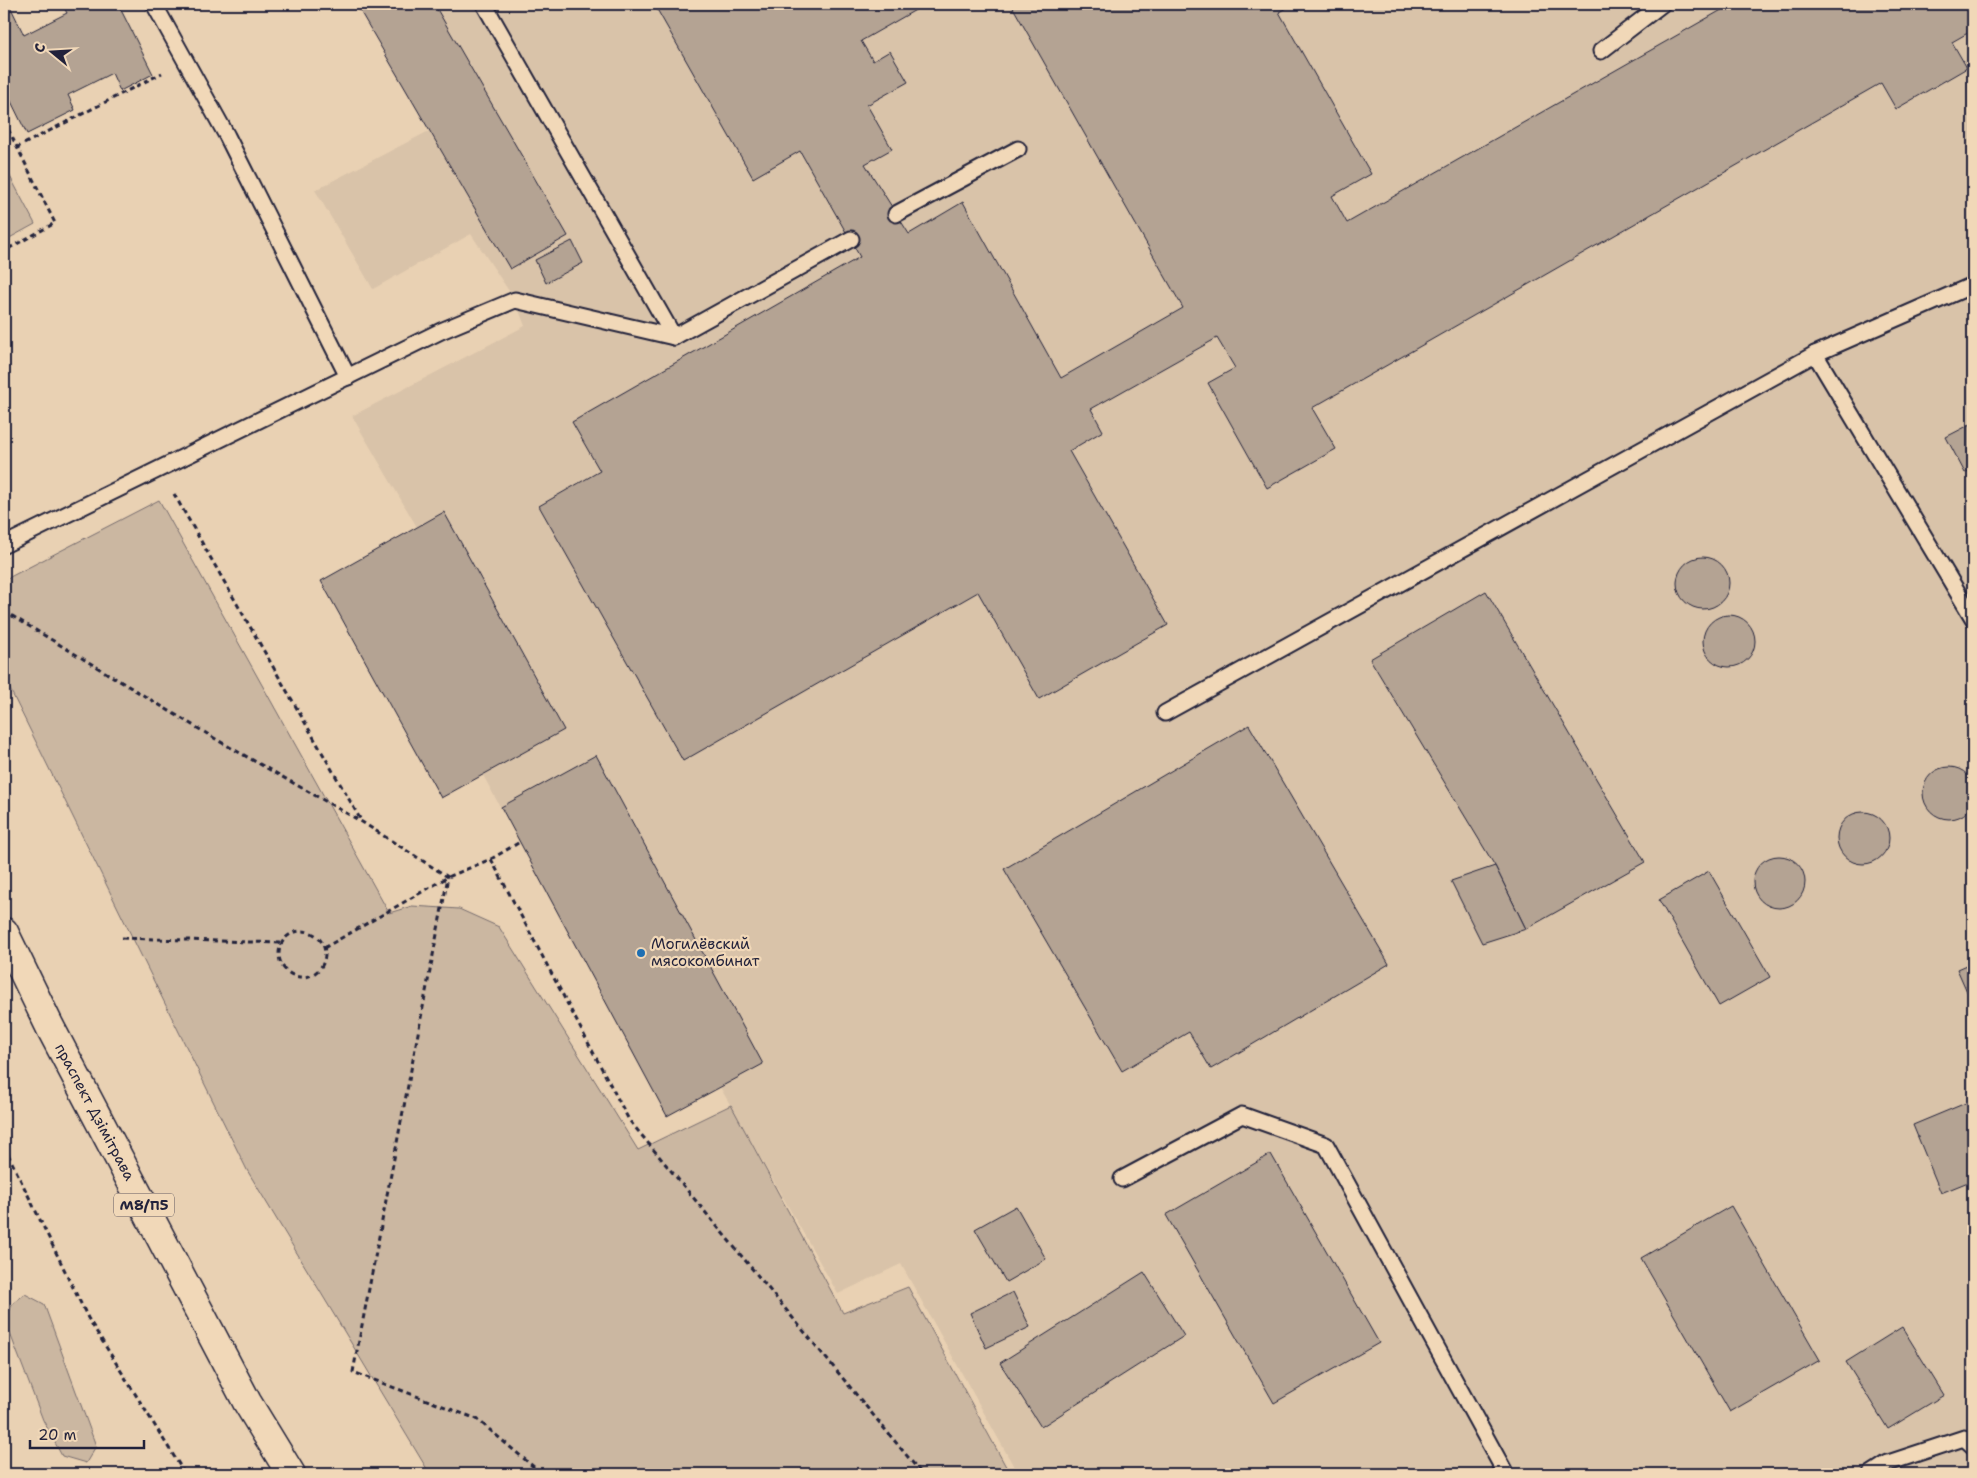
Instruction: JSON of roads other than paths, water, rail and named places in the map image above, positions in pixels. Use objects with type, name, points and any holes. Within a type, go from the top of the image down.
[{"type":"main road","name":"праспект Дзімітрава","points":[[4,932],[50,1027],[243,1394],[290,1474]]},
{"type":"lane","points":[[154,4],[227,136],[348,377]]},
{"type":"lane","points":[[484,4],[674,338]]},
{"type":"lane","points":[[1601,52],[1662,4]]},
{"type":"lane","points":[[896,214],[1018,149]]},
{"type":"lane","points":[[4,545],[441,331],[515,300],[674,338],[852,239]]},
{"type":"lane","points":[[1165,713],[1815,354],[1973,285]]},
{"type":"lane","points":[[1815,354],[1973,618]]},
{"type":"lane","points":[[1122,1179],[1242,1115],[1326,1146],[1506,1474]]},
{"type":"lane","points":[[1870,1474],[1888,1463],[1964,1438],[1973,1446]]},
{"type":"place","name":"Могилёвский мясокомбинат","points":[[641,953]]}]
